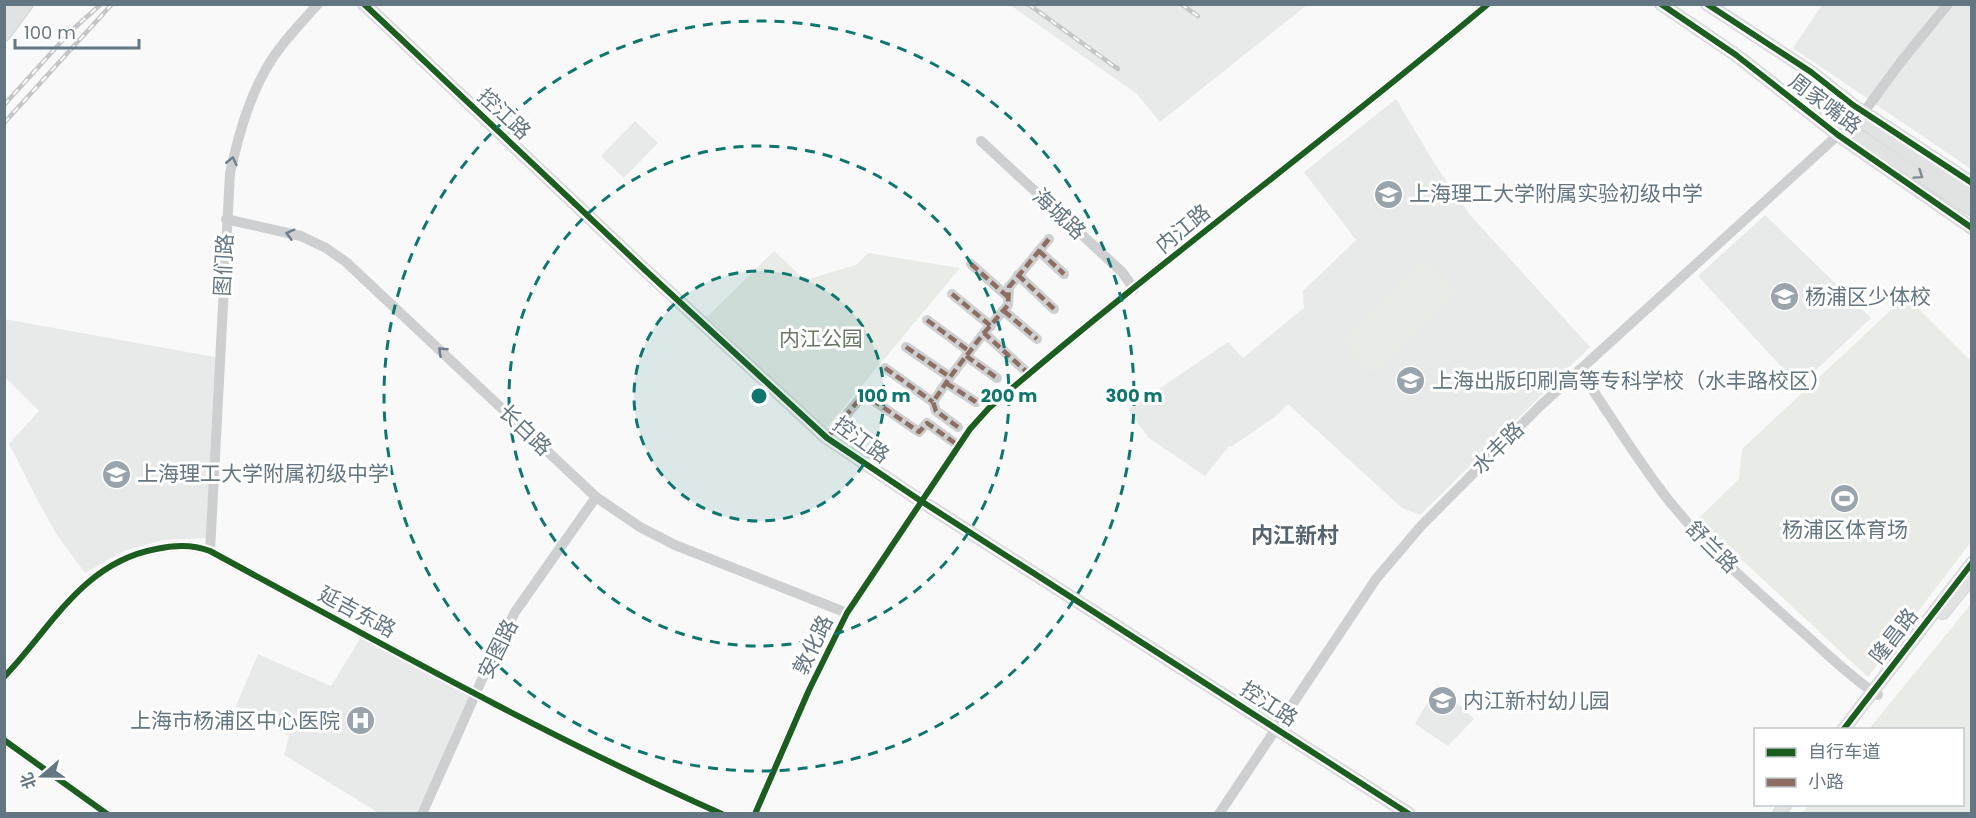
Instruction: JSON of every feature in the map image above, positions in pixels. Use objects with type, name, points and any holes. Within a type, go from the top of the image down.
[{"type":"highway","points":[[4,24],[19,4]]},
{"type":"main road","points":[[4,12],[10,4]]},
{"type":"main road","points":[[4,35],[27,4]]},
{"type":"main road","name":"控江路","points":[[364,4],[645,270],[827,438],[921,501],[1409,813]]},
{"type":"main road","name":"周家嘴路","points":[[1661,4],[1736,55],[1772,86],[1838,135],[1971,228]]},
{"type":"main road","name":"周家嘴路","points":[[1707,4],[1811,72],[1864,112],[1971,183]]},
{"type":"main road","points":[[1777,51],[1825,93],[1879,134],[1971,196]]},
{"type":"main road","points":[[1736,55],[1971,210]]},
{"type":"main road","name":"隆昌路","points":[[1853,728],[1875,693],[1971,563]]},
{"type":"main road","name":"隆昌路","points":[[1844,728],[1971,577]]},
{"type":"street","name":"图们路","points":[[210,551],[230,173],[237,142],[252,97],[273,57],[318,4]]},
{"type":"street","name":"内江路","points":[[921,501],[970,429],[989,408],[1488,4]]},
{"type":"street","points":[[1864,112],[1948,4]]},
{"type":"street","name":"水丰路","points":[[1219,813],[1376,579],[1397,552],[1539,407],[1838,135]]},
{"type":"street","name":"海城路","points":[[981,141],[1122,272],[1134,289]]},
{"type":"street","name":"长白路","points":[[226,219],[301,237],[327,248],[346,262],[596,497],[640,527],[675,544],[847,614]]},
{"type":"street","points":[[933,402],[968,353],[1008,306],[1010,287],[1049,239]]},
{"type":"street","points":[[1039,251],[1064,274]]},
{"type":"street","points":[[971,264],[1008,297]]},
{"type":"street","points":[[1018,275],[1054,309]]},
{"type":"street","points":[[952,294],[1029,374]]},
{"type":"street","points":[[1004,311],[1037,339]]},
{"type":"street","points":[[927,320],[997,378]]},
{"type":"street","points":[[906,347],[976,402]]},
{"type":"street","points":[[885,368],[933,402],[936,411],[958,427]]},
{"type":"street","name":"舒兰路","points":[[1579,370],[1669,501],[1692,528],[1734,570],[1875,693]]},
{"type":"street","points":[[827,438],[864,394],[919,432],[927,423],[959,446]]},
{"type":"street","name":"安图路","points":[[422,813],[488,666],[515,612],[596,497]]},
{"type":"street","name":"敦化路","points":[[755,813],[809,690],[847,614],[921,501]]},
{"type":"street","name":"延吉东路","points":[[4,677],[86,582],[105,569],[132,555],[165,547],[199,546],[617,766],[722,813]]},
{"type":"street","points":[[4,740],[107,813]]},
{"type":"shaded area","points":[[1010,5],[1307,5],[1160,122],[1137,94]]},
{"type":"shaded area","points":[[1822,5],[1971,5],[1971,169],[1793,48]]},
{"type":"shaded area","name":"上海出版印刷高等专科学校（水丰路校区）","points":[[1396,99],[1436,166],[1471,216],[1590,347],[1420,515],[1402,508],[1288,404],[1275,417],[1231,447],[1229,446],[1205,476],[1149,438],[1128,410],[1228,342],[1243,358],[1304,308],[1303,291],[1356,240],[1304,172]]},
{"type":"shaded area","points":[[635,121],[658,143],[624,178],[601,156]]},
{"type":"shaded area","name":"杨浦区少体校","points":[[1765,215],[1871,318],[1799,386],[1698,276]]},
{"type":"shaded area","name":"上海理工大学附属初级中学","points":[[4,319],[215,357],[206,538],[163,540],[124,551],[85,573],[57,535],[9,444],[39,411],[5,377]]},
{"type":"shaded area","name":"上海市杨浦区中心医院","points":[[361,637],[472,696],[416,814],[379,813],[284,755],[289,736],[236,706],[258,654],[331,686]]},
{"type":"shaded area","name":"内江新村幼儿园","points":[[1438,684],[1474,719],[1448,746],[1415,724]]},
{"type":"green space","name":"内江公园","points":[[774,251],[805,280],[856,265],[868,253],[960,268],[826,429],[707,317]]},
{"type":"green space","points":[[1428,259],[1457,290],[1372,374],[1342,341],[1388,294]]},
{"type":"green space","name":"杨浦区体育场","points":[[1906,296],[1971,361],[1971,542],[1868,677],[1698,519],[1739,479],[1742,449]]},
{"type":"green space","points":[[1971,604],[1971,813],[1802,813],[1808,806],[1964,806],[1964,728],[1870,728]]},
{"type":"railway","points":[[4,105],[71,31],[101,4]]},
{"type":"railway","points":[[4,123],[112,4]]},
{"type":"railway","points":[[1028,4],[1118,69]]},
{"type":"railway","points":[[1181,4],[1198,16]]},
{"type":"marked path","points":[[984,333],[1008,305],[1009,287],[1049,239]]},
{"type":"marked path","points":[[1039,251],[1064,274]]},
{"type":"marked path","points":[[971,264],[1008,297]]},
{"type":"marked path","points":[[1018,275],[1054,309]]},
{"type":"marked path","points":[[952,294],[991,326]]},
{"type":"marked path","points":[[1004,311],[1037,339]]},
{"type":"marked path","points":[[927,320],[969,351]]},
{"type":"marked path","points":[[958,427],[936,411],[933,402],[984,333],[1029,374]]},
{"type":"marked path","points":[[906,347],[950,377]]},
{"type":"marked path","points":[[966,356],[997,378]]},
{"type":"marked path","points":[[885,368],[933,402]]},
{"type":"marked path","points":[[946,383],[976,402]]},
{"type":"marked path","points":[[827,438],[864,394],[919,432],[927,423],[959,446]]},
{"type":"cycle path","points":[[364,4],[645,270],[827,438],[921,501],[1409,814]]},
{"type":"cycle path","points":[[755,814],[809,690],[847,613],[970,429],[989,408],[1112,305],[1364,106],[1488,4]]},
{"type":"cycle path","points":[[1661,4],[1736,55],[1838,135],[1972,228]]},
{"type":"cycle path","points":[[1707,4],[1811,72],[1853,105],[1972,183]]},
{"type":"cycle path","points":[[4,677],[70,600],[88,582],[108,568],[130,556],[156,549],[176,546],[196,547],[210,551],[527,721],[722,814]]},
{"type":"cycle path","points":[[1845,728],[1972,563]]},
{"type":"cycle path","points":[[4,740],[107,814]]},
{"type":"place","name":"上海理工大学附属实验初级中学","points":[[1388,194]]},
{"type":"place","name":"杨浦区少体校","points":[[1784,297]]},
{"type":"place","name":"上海出版印刷高等专科学校（水丰路校区）","points":[[1411,381]]},
{"type":"place","name":"上海理工大学附属初级中学","points":[[116,474]]},
{"type":"place","name":"杨浦区体育场","points":[[1845,499]]},
{"type":"place","name":"内江新村幼儿园","points":[[1442,701]]},
{"type":"place","name":"上海市杨浦区中心医院","points":[[361,721]]},
{"type":"district","name":"内江新村","points":[[1295,535]]}]
